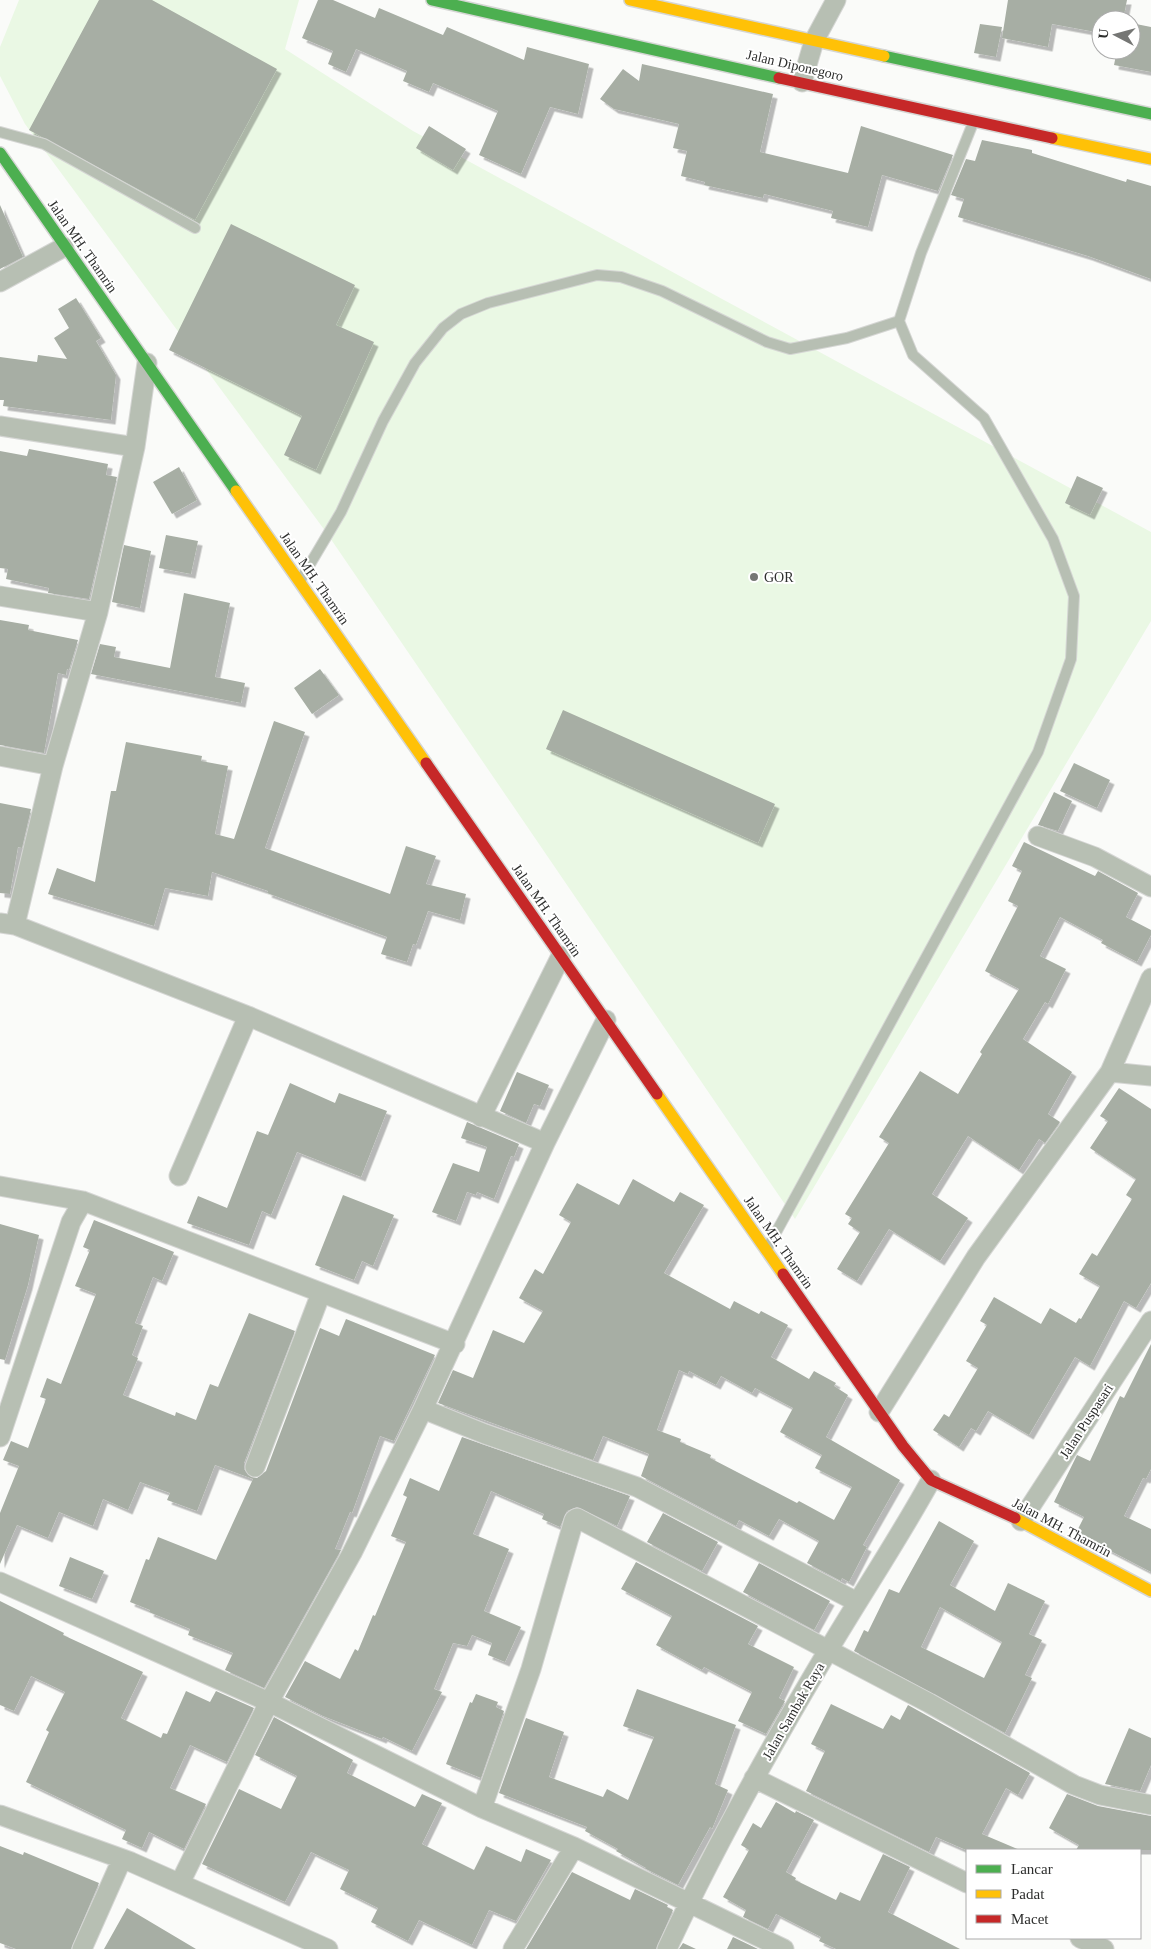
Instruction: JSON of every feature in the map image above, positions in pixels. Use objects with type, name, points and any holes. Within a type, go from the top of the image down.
[{"type":"main road","name":"Jalan Diponegoro","points":[[432,0],[974,122],[1151,159]]},
{"type":"main road","name":"Jalan Diponegoro","points":[[630,0],[1151,114]]},
{"type":"main road","name":"Jalan MH. Thamrin","points":[[0,152],[64,247],[147,363],[879,1412],[931,1480],[1021,1521],[1151,1591]]},
{"type":"street","points":[[802,82],[814,41],[836,0]]},
{"type":"street","points":[[0,282],[64,247]]},
{"type":"street","points":[[147,363],[135,447],[98,612],[8,924],[248,1016],[545,1144]]},
{"type":"street","points":[[0,426],[135,447]]},
{"type":"street","points":[[0,596],[98,612]]},
{"type":"street","points":[[0,756],[54,766]]},
{"type":"street","points":[[1038,836],[1095,857],[1151,887]]},
{"type":"street","points":[[481,1117],[561,956]]},
{"type":"street","points":[[879,1412],[976,1257],[1110,1072],[1151,978]]},
{"type":"street","points":[[179,1176],[248,1016]]},
{"type":"street","points":[[180,1883],[269,1702],[352,1552],[423,1409],[455,1344],[545,1144],[606,1020]]},
{"type":"street","points":[[1110,1072],[1151,1076]]},
{"type":"street","points":[[0,1186],[83,1201],[455,1344]]},
{"type":"street","points":[[0,1437],[71,1222],[83,1201]]},
{"type":"street","points":[[254,1468],[320,1293]]},
{"type":"street","name":"Jalan Puspasari","points":[[1021,1521],[1151,1321]]},
{"type":"street","points":[[423,1409],[485,1434],[638,1487],[857,1602]]},
{"type":"street","name":"Jalan Sambak Raya","points":[[667,1949],[688,1903],[754,1778],[857,1602],[902,1532],[931,1480]]},
{"type":"street","points":[[482,1808],[531,1669],[575,1519],[583,1520],[829,1649],[1074,1785],[1100,1795],[1151,1805]]},
{"type":"street","points":[[0,1582],[269,1702],[482,1808],[574,1847],[784,1949]]},
{"type":"street","points":[[754,1778],[966,1883]]},
{"type":"street","points":[[0,1815],[122,1859],[328,1949]]},
{"type":"street","points":[[513,1949],[574,1847]]},
{"type":"street","points":[[82,1949],[122,1859]]},
{"type":"street","points":[[1082,1939],[1104,1949]]},
{"type":"lane","points":[[767,1250],[1038,752],[1071,659],[1074,596],[1053,539],[984,418],[914,355],[899,321],[921,253],[974,122]]},
{"type":"lane","points":[[0,132],[44,144],[195,228]]},
{"type":"lane","points":[[300,582],[341,512],[383,420],[415,363],[443,328],[462,314],[488,303],[597,274],[621,277],[662,291],[767,342],[790,348],[847,338],[899,321]]},
{"type":"green space","name":"GOR","points":[[19,0],[299,0],[285,49],[413,131],[1151,532],[1151,621],[795,1219],[326,532],[25,124],[0,76],[0,47]]},
{"type":"building","points":[[99,0],[152,0],[277,69],[195,220],[29,130]]},
{"type":"building","points":[[318,0],[333,0],[375,18],[379,8],[443,35],[447,27],[524,60],[527,47],[589,64],[578,114],[550,107],[521,174],[479,155],[498,111],[433,83],[429,92],[403,81],[407,71],[356,49],[346,72],[328,64],[333,51],[302,38]]},
{"type":"building","points":[[1008,0],[1127,0],[1125,10],[1091,10],[1091,31],[1052,24],[1048,47],[1002,38]]},
{"type":"building","points":[[980,24],[1002,27],[996,57],[974,53]]},
{"type":"building","points":[[1141,25],[1151,27],[1151,72],[1114,65],[1115,60],[1141,60]]},
{"type":"building","points":[[642,64],[773,94],[760,152],[848,173],[861,126],[953,155],[938,191],[882,175],[868,227],[831,218],[833,211],[764,194],[763,198],[704,185],[705,182],[681,176],[687,151],[673,148],[679,124],[614,109],[600,99],[623,69],[639,81]]},
{"type":"building","points":[[429,126],[466,149],[453,170],[416,148]]},
{"type":"building","points":[[982,140],[1032,150],[1032,153],[1126,182],[1127,179],[1151,186],[1151,279],[1088,256],[958,217],[964,199],[951,195],[966,159],[975,161]]},
{"type":"building","points":[[0,205],[23,257],[0,269]]},
{"type":"building","points":[[231,224],[355,285],[336,325],[374,342],[316,470],[284,455],[302,416],[169,350]]},
{"type":"building","points":[[76,298],[101,338],[96,341],[116,375],[111,420],[3,406],[4,400],[0,400],[0,357],[37,362],[38,355],[67,359],[54,338],[69,328],[58,309]]},
{"type":"building","points":[[29,449],[108,464],[106,475],[117,477],[89,599],[48,593],[49,588],[6,579],[8,569],[0,568],[0,451],[27,456]]},
{"type":"building","points":[[179,467],[197,500],[172,514],[153,482]]},
{"type":"building","points":[[1077,476],[1103,488],[1090,515],[1065,503]]},
{"type":"building","points":[[166,535],[198,541],[191,574],[159,568]]},
{"type":"building","points":[[124,545],[151,551],[140,608],[112,602]]},
{"type":"building","points":[[184,593],[230,603],[215,677],[245,683],[241,703],[91,674],[100,644],[116,647],[114,657],[170,668]]},
{"type":"building","points":[[0,620],[29,625],[28,630],[78,640],[66,675],[58,673],[44,753],[0,745]]},
{"type":"building","points":[[320,669],[339,695],[312,714],[294,688]]},
{"type":"building","points":[[563,710],[775,804],[758,843],[546,749]]},
{"type":"building","points":[[274,721],[305,732],[265,848],[390,894],[406,846],[436,856],[426,884],[466,894],[460,920],[428,911],[416,945],[413,944],[407,962],[381,954],[387,937],[267,893],[268,891],[212,872],[208,896],[165,888],[154,926],[48,894],[57,868],[95,882],[111,791],[116,791],[126,742],[202,756],[201,761],[228,766],[215,834],[234,839]]},
{"type":"building","points":[[1074,763],[1110,780],[1097,808],[1060,791]]},
{"type":"building","points":[[1054,792],[1072,801],[1058,831],[1038,825]]},
{"type":"building","points":[[0,803],[31,809],[22,848],[18,847],[10,894],[0,893]]},
{"type":"building","points":[[1024,842],[1095,876],[1098,871],[1138,893],[1126,917],[1151,930],[1151,935],[1137,962],[1101,943],[1103,940],[1060,917],[1040,956],[1066,969],[1048,1004],[1045,1002],[1023,1039],[1072,1072],[1048,1114],[1060,1122],[1045,1143],[1039,1139],[1019,1170],[968,1136],[932,1194],[968,1218],[940,1261],[889,1229],[857,1281],[837,1269],[860,1232],[848,1224],[852,1218],[845,1214],[889,1143],[879,1137],[920,1071],[958,1094],[982,1054],[980,1052],[1019,989],[985,971],[1018,906],[1008,901],[1022,871],[1012,866]]},
{"type":"building","points":[[517,1072],[549,1085],[540,1106],[534,1104],[526,1123],[500,1111]]},
{"type":"building","points":[[290,1083],[335,1103],[339,1093],[387,1111],[361,1177],[297,1152],[271,1215],[262,1211],[249,1245],[187,1223],[198,1196],[227,1208],[257,1131],[268,1135]]},
{"type":"building","points":[[1119,1088],[1151,1109],[1151,1283],[1136,1308],[1124,1301],[1090,1366],[1075,1357],[1029,1435],[988,1411],[976,1431],[971,1428],[959,1447],[933,1430],[944,1414],[949,1417],[978,1368],[966,1361],[987,1325],[980,1321],[994,1297],[1041,1324],[1050,1308],[1076,1323],[1079,1318],[1081,1319],[1100,1286],[1079,1274],[1092,1253],[1097,1256],[1132,1199],[1126,1195],[1136,1179],[1090,1148],[1108,1121],[1100,1116]]},
{"type":"building","points":[[467,1122],[519,1144],[514,1157],[511,1156],[494,1199],[477,1192],[476,1195],[467,1192],[456,1221],[432,1212],[453,1163],[479,1172],[487,1147],[461,1138]]},
{"type":"building","points":[[633,1179],[674,1202],[680,1192],[704,1205],[664,1273],[730,1309],[734,1301],[759,1314],[761,1311],[788,1325],[771,1357],[809,1379],[814,1371],[836,1383],[834,1386],[848,1395],[826,1437],[900,1480],[863,1545],[867,1547],[849,1582],[842,1578],[841,1581],[807,1563],[819,1541],[779,1519],[769,1536],[739,1520],[736,1526],[641,1476],[649,1454],[603,1436],[593,1460],[438,1403],[453,1370],[473,1378],[493,1330],[524,1343],[543,1311],[519,1298],[535,1269],[543,1274],[571,1222],[559,1215],[577,1183],[619,1205]],"holes":[[[679,1370],[688,1374],[689,1371],[716,1385],[721,1376],[752,1393],[755,1388],[793,1408],[780,1432],[822,1455],[815,1468],[852,1487],[834,1520],[710,1458],[711,1455],[680,1442],[681,1439],[657,1430]]]},
{"type":"building","points":[[343,1195],[394,1215],[373,1266],[362,1261],[354,1280],[315,1265]]},
{"type":"building","points":[[94,1220],[174,1252],[162,1281],[153,1277],[135,1323],[143,1326],[132,1355],[138,1358],[123,1395],[175,1416],[176,1412],[196,1420],[210,1384],[218,1387],[249,1313],[295,1331],[244,1463],[244,1469],[251,1477],[257,1478],[266,1471],[320,1328],[339,1336],[346,1319],[435,1355],[394,1441],[380,1436],[352,1513],[350,1512],[335,1549],[341,1550],[264,1688],[225,1670],[233,1653],[188,1635],[190,1629],[130,1602],[146,1559],[149,1560],[158,1537],[216,1560],[253,1479],[215,1465],[197,1511],[167,1500],[170,1493],[140,1482],[128,1510],[103,1499],[93,1526],[59,1512],[48,1538],[17,1525],[0,1564],[0,1513],[19,1466],[3,1460],[11,1441],[28,1448],[46,1399],[40,1397],[47,1378],[61,1384],[96,1294],[75,1286],[90,1250],[83,1247]]},
{"type":"building","points":[[0,1224],[39,1235],[28,1285],[5,1360],[0,1359]]},
{"type":"building","points":[[1151,1344],[1151,1469],[1146,1479],[1143,1478],[1124,1516],[1151,1529],[1151,1572],[1076,1533],[1084,1517],[1054,1502],[1077,1455],[1090,1461],[1120,1396],[1124,1398]]},
{"type":"building","points":[[462,1437],[630,1496],[617,1526],[577,1507],[567,1511],[560,1527],[542,1519],[544,1514],[491,1491],[473,1534],[509,1549],[484,1611],[521,1627],[505,1662],[488,1655],[492,1643],[472,1635],[467,1646],[453,1643],[434,1689],[442,1692],[412,1751],[383,1737],[382,1739],[323,1716],[285,1697],[305,1661],[340,1679],[355,1649],[358,1651],[373,1615],[375,1616],[406,1542],[391,1536],[407,1497],[403,1495],[410,1478],[439,1491]]},
{"type":"building","points":[[663,1513],[718,1542],[702,1571],[647,1542]]},
{"type":"building","points":[[939,1521],[974,1541],[950,1585],[995,1611],[1008,1583],[1045,1601],[1029,1634],[1042,1640],[1025,1675],[1032,1678],[1005,1733],[854,1651],[864,1630],[868,1632],[889,1589],[899,1593]],"holes":[[[940,1607],[1002,1642],[984,1678],[921,1647]]]},
{"type":"building","points":[[70,1557],[104,1571],[92,1599],[59,1586]]},
{"type":"building","points":[[636,1562],[758,1626],[748,1644],[794,1667],[779,1698],[785,1701],[766,1734],[738,1721],[752,1692],[704,1667],[702,1670],[656,1645],[672,1616],[621,1589]]},
{"type":"building","points":[[759,1563],[830,1601],[814,1630],[743,1592]]},
{"type":"building","points":[[0,1601],[64,1633],[63,1635],[143,1672],[121,1718],[161,1738],[163,1733],[167,1734],[186,1691],[210,1702],[216,1691],[254,1708],[227,1762],[190,1745],[170,1788],[206,1804],[184,1849],[149,1832],[142,1848],[122,1839],[126,1830],[26,1782],[49,1732],[46,1730],[65,1692],[31,1676],[14,1711],[0,1705]]},
{"type":"building","points":[[637,1689],[736,1725],[715,1784],[728,1790],[712,1829],[710,1827],[678,1885],[616,1851],[618,1849],[585,1831],[587,1827],[499,1793],[526,1718],[564,1732],[549,1777],[603,1797],[607,1789],[628,1800],[654,1737],[623,1726]]},
{"type":"building","points":[[476,1694],[498,1702],[496,1707],[504,1711],[481,1778],[446,1764],[470,1702],[472,1703]]},
{"type":"building","points":[[831,1704],[883,1729],[891,1715],[900,1720],[908,1705],[1030,1773],[1018,1795],[1006,1788],[982,1834],[1018,1849],[966,1850],[936,1837],[929,1852],[806,1791],[825,1751],[811,1744]]},
{"type":"building","points":[[274,1717],[353,1760],[347,1773],[415,1807],[422,1794],[442,1803],[422,1844],[474,1870],[486,1846],[521,1862],[526,1849],[551,1860],[516,1921],[489,1910],[472,1945],[419,1920],[408,1941],[371,1922],[378,1908],[340,1889],[349,1870],[311,1852],[285,1902],[202,1864],[239,1789],[281,1809],[297,1776],[255,1755]]},
{"type":"building","points":[[1129,1728],[1151,1738],[1151,1765],[1140,1791],[1105,1784]]},
{"type":"building","points":[[1067,1794],[1098,1806],[1151,1816],[1151,1850],[1077,1849],[1079,1845],[1049,1828]]},
{"type":"building","points":[[776,1802],[795,1813],[796,1811],[814,1820],[786,1872],[796,1878],[795,1880],[836,1900],[840,1892],[860,1901],[883,1854],[910,1867],[888,1912],[960,1949],[836,1949],[819,1941],[821,1937],[776,1914],[768,1929],[743,1917],[746,1910],[723,1897],[749,1850],[741,1845],[753,1823],[761,1828]]},
{"type":"building","points":[[0,1846],[23,1855],[24,1852],[99,1883],[71,1949],[16,1949],[0,1943]]},
{"type":"building","points":[[572,1872],[630,1900],[635,1889],[668,1905],[667,1907],[673,1910],[656,1949],[526,1949]]},
{"type":"building","points":[[127,1908],[196,1949],[104,1949]]},
{"type":"building","points":[[733,1937],[758,1949],[727,1949]]},
{"type":"building","points":[[683,1943],[696,1949],[679,1949]]},
{"type":"traffic: fast","points":[[432,0],[779,78]]},
{"type":"traffic: fast","points":[[884,56],[1151,114]]},
{"type":"traffic: fast","points":[[0,153],[236,491]]},
{"type":"traffic: slow","points":[[630,0],[884,56]]},
{"type":"traffic: slow","points":[[1052,138],[1151,159]]},
{"type":"traffic: slow","points":[[236,491],[426,763]]},
{"type":"traffic: slow","points":[[657,1094],[783,1274]]},
{"type":"traffic: slow","points":[[1015,1518],[1151,1591]]},
{"type":"traffic: jam","points":[[779,78],[1052,138]]},
{"type":"traffic: jam","points":[[426,763],[657,1094]]},
{"type":"traffic: jam","points":[[783,1274],[903,1446],[931,1480],[1015,1518]]},
{"type":"place","name":"GOR","points":[[754,577]]}]
